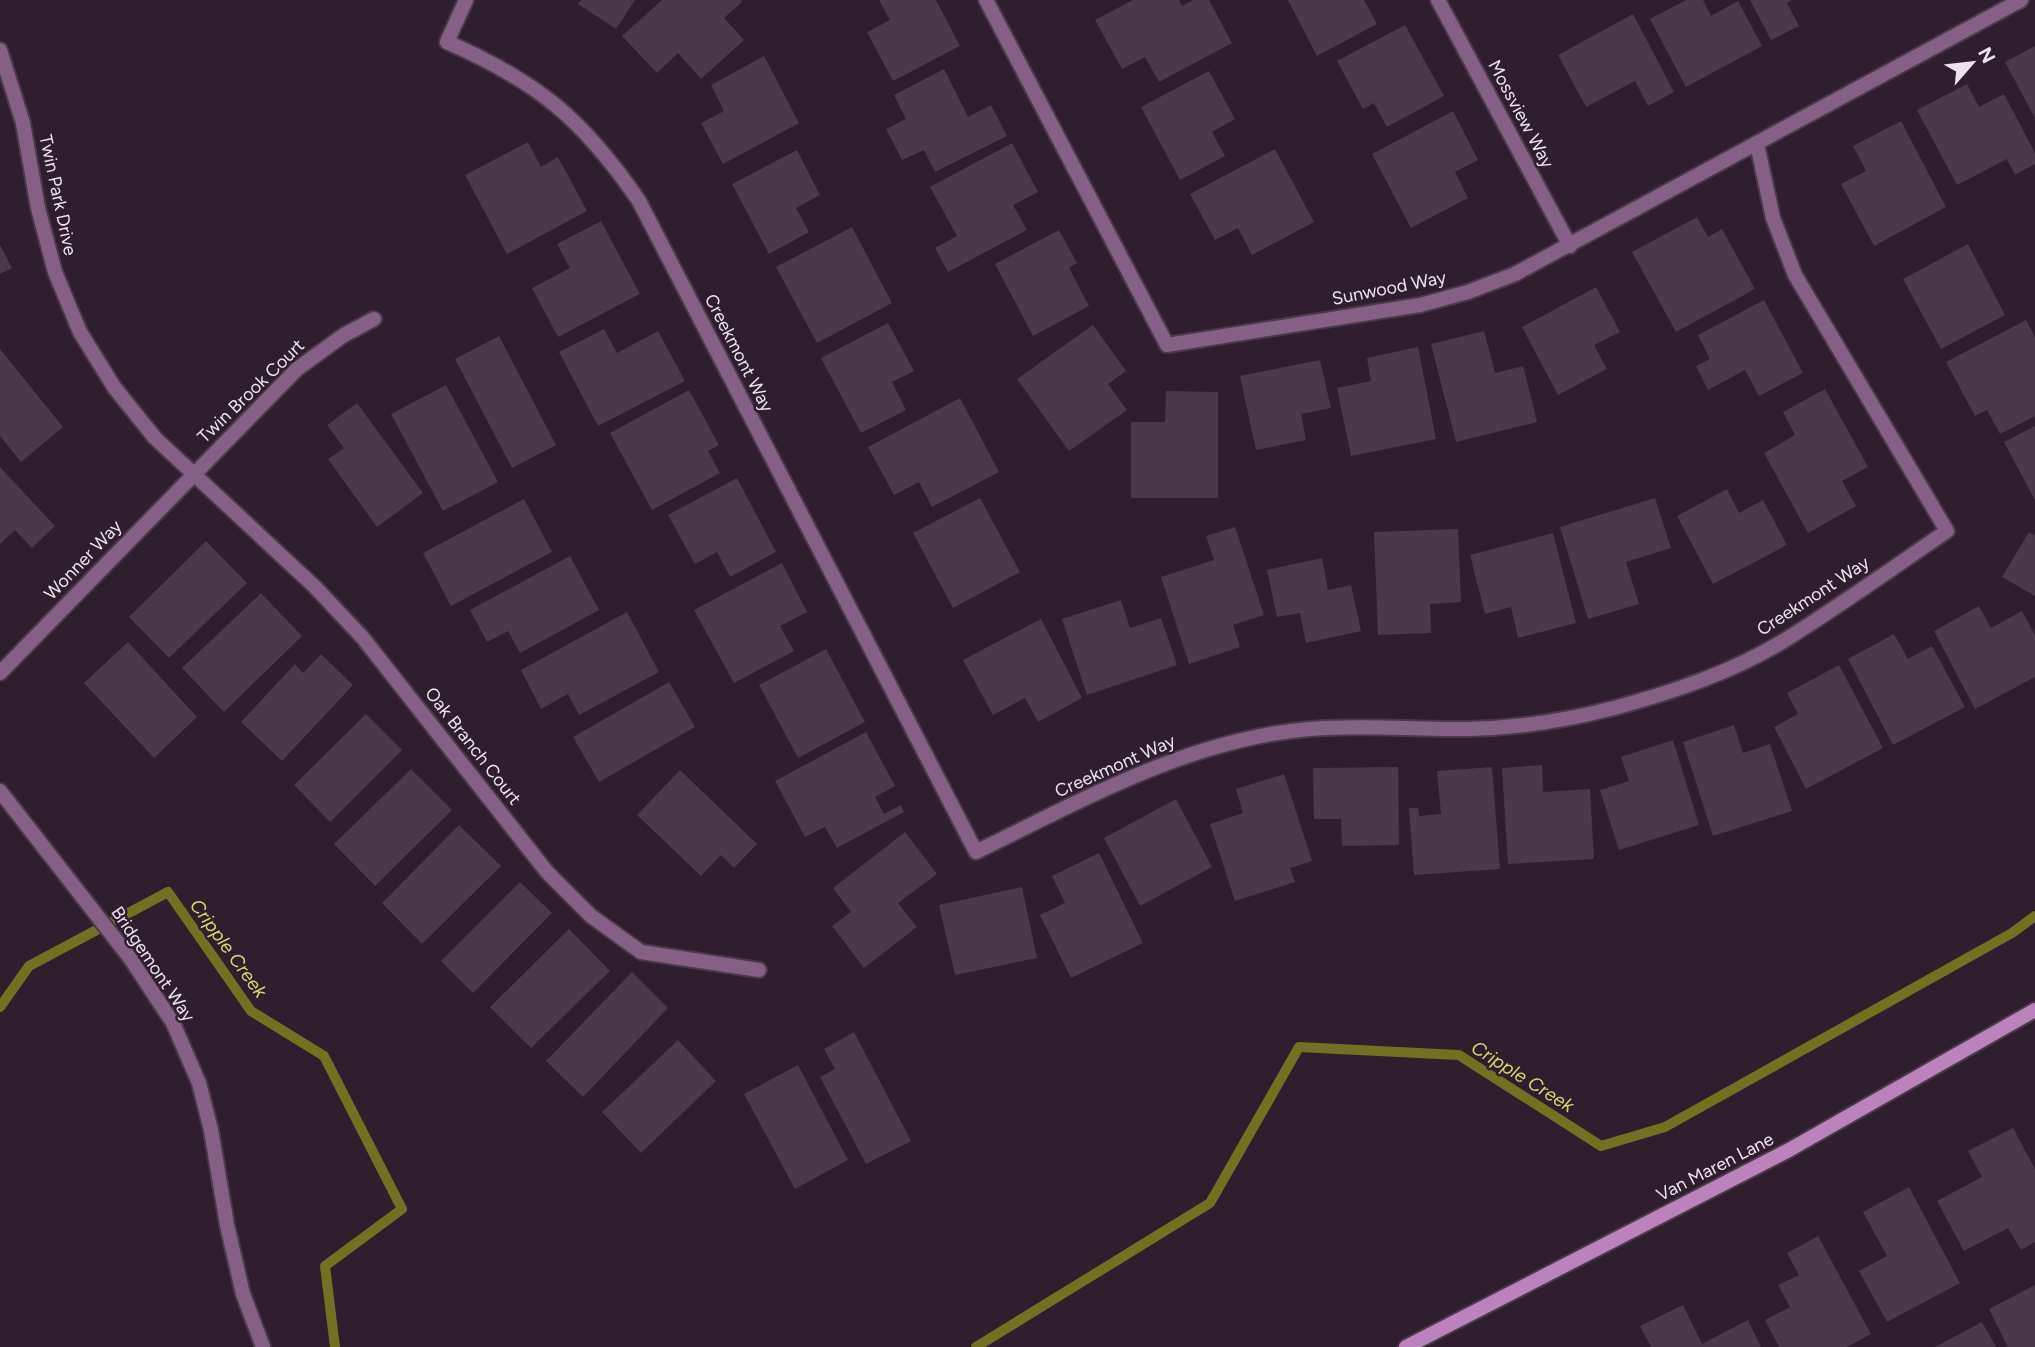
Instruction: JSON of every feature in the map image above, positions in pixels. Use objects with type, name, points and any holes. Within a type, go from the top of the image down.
[{"type":"main road","name":"Van Maren Lane","points":[[1406,1347],[1789,1150],[2035,1010]]},
{"type":"street","name":"Creekmont Way","points":[[466,0],[447,42],[494,63],[537,89],[576,122],[611,159],[639,201],[976,852],[1140,772],[1197,752],[1253,737],[1311,729],[1471,729],[1543,723],[1613,708],[1682,687],[1716,674],[1784,641],[1947,531],[1795,275],[1773,218],[1757,144]]},
{"type":"street","name":"Sunwood Way","points":[[986,0],[1167,345],[1420,305],[1468,292],[1515,274],[2021,0]]},
{"type":"street","name":"Mossview Way","points":[[1438,0],[1570,246]]},
{"type":"street","name":"Twin Park Drive","points":[[0,50],[23,123],[38,208],[55,272],[80,332],[114,387],[155,438],[193,474]]},
{"type":"street","name":"Twin Brook Court","points":[[193,474],[297,369],[344,335],[374,319]]},
{"type":"street","name":"Wonner Way","points":[[0,673],[193,474]]},
{"type":"street","name":"Oak Branch Court","points":[[193,474],[315,587],[363,638],[547,872],[591,916],[640,952],[759,970]]},
{"type":"street","name":"Bridgemont Way","points":[[0,791],[130,958],[173,1023],[199,1083],[211,1130],[227,1226],[243,1294],[263,1347]]},
{"type":"building","points":[[581,0],[635,0],[616,29],[578,4]]},
{"type":"building","points":[[662,0],[741,0],[742,2],[724,18],[744,40],[701,79],[678,53],[657,73],[622,36]]},
{"type":"building","points":[[879,0],[936,0],[960,46],[893,81],[867,32],[890,20]]},
{"type":"building","points":[[1133,0],[1179,0],[1182,6],[1193,0],[1209,0],[1232,43],[1159,82],[1145,57],[1122,69],[1095,20]]},
{"type":"building","points":[[1288,0],[1364,0],[1377,24],[1317,56]]},
{"type":"building","points":[[1686,0],[1703,0],[1711,16],[1738,1],[1762,46],[1686,87],[1650,19]]},
{"type":"building","points":[[1750,0],[1792,0],[1787,3],[1799,26],[1771,40]]},
{"type":"building","points":[[1633,14],[1674,92],[1648,106],[1635,81],[1586,107],[1558,55]]},
{"type":"building","points":[[1405,25],[1444,96],[1387,127],[1374,103],[1363,109],[1337,61]]},
{"type":"building","points":[[2035,46],[2035,118],[2005,62]]},
{"type":"building","points":[[764,56],[799,123],[723,164],[701,123],[724,111],[711,85]]},
{"type":"building","points":[[944,69],[968,117],[991,105],[1007,136],[935,172],[924,150],[902,160],[886,129],[906,119],[894,95]]},
{"type":"building","points":[[1209,71],[1235,119],[1212,132],[1225,156],[1180,180],[1141,107]]},
{"type":"building","points":[[1967,84],[1979,107],[2004,94],[2035,153],[2035,164],[2015,175],[2007,159],[1957,185],[1917,110]]},
{"type":"building","points":[[1453,111],[1478,160],[1455,172],[1468,198],[1411,228],[1372,154]]},
{"type":"building","points":[[1901,121],[1946,207],[1874,246],[1841,184],[1866,171],[1853,146]]},
{"type":"building","points":[[528,142],[541,167],[558,157],[587,211],[507,254],[465,175]]},
{"type":"building","points":[[1012,143],[1038,192],[1013,205],[1027,230],[948,272],[935,248],[957,236],[930,187]]},
{"type":"building","points":[[1275,149],[1314,222],[1252,255],[1238,228],[1215,240],[1190,194]]},
{"type":"building","points":[[797,150],[820,195],[796,208],[809,232],[769,254],[732,184]]},
{"type":"building","points":[[1697,217],[1708,237],[1722,229],[1755,289],[1676,332],[1632,252]]},
{"type":"building","points":[[601,221],[640,294],[558,337],[532,288],[570,268],[557,244]]},
{"type":"building","points":[[852,227],[892,303],[817,343],[776,267]]},
{"type":"building","points":[[1059,230],[1077,263],[1069,268],[1089,306],[1033,336],[995,264]]},
{"type":"building","points":[[1968,244],[2005,315],[1941,349],[1903,279]]},
{"type":"building","points":[[0,245],[12,268],[0,274]]},
{"type":"building","points":[[1596,287],[1620,332],[1594,345],[1607,369],[1558,395],[1522,327]]},
{"type":"building","points":[[1764,300],[1803,373],[1759,396],[1745,370],[1708,390],[1696,366],[1710,359],[1698,335]]},
{"type":"building","points":[[2026,320],[2035,337],[2035,416],[2000,434],[1987,410],[1975,416],[1946,362]]},
{"type":"building","points":[[888,323],[914,371],[892,382],[906,410],[861,433],[821,358]]},
{"type":"building","points":[[1093,325],[1126,371],[1108,384],[1127,410],[1069,451],[1017,379]]},
{"type":"building","points":[[604,329],[617,353],[658,331],[685,381],[598,426],[559,352]]},
{"type":"building","points":[[1484,331],[1495,373],[1523,366],[1537,422],[1456,442],[1431,344]]},
{"type":"building","points":[[499,336],[556,445],[512,468],[455,359]]},
{"type":"building","points":[[1418,347],[1436,439],[1351,456],[1337,388],[1371,381],[1367,358]]},
{"type":"building","points":[[0,349],[63,427],[21,462],[0,436]]},
{"type":"building","points":[[1320,360],[1331,408],[1301,414],[1306,440],[1256,450],[1240,376]]},
{"type":"building","points":[[446,385],[498,482],[443,511],[391,414]]},
{"type":"building","points":[[1825,389],[1868,467],[1842,481],[1856,506],[1808,533],[1764,453],[1795,435],[1783,412]]},
{"type":"building","points":[[689,390],[719,445],[708,451],[720,473],[652,510],[610,433]]},
{"type":"building","points":[[1166,391],[1218,392],[1218,498],[1131,498],[1131,422],[1165,422]]},
{"type":"building","points":[[960,398],[999,472],[932,507],[919,482],[894,495],[868,447]]},
{"type":"building","points":[[357,403],[423,493],[377,527],[328,459],[344,448],[327,425]]},
{"type":"building","points":[[2035,426],[2035,500],[2004,442]]},
{"type":"building","points":[[0,467],[55,526],[32,548],[15,530],[0,544]]},
{"type":"building","points":[[737,478],[776,552],[730,577],[717,552],[695,564],[668,515]]},
{"type":"building","points":[[1727,489],[1739,513],[1763,500],[1787,545],[1713,584],[1677,516]]},
{"type":"building","points":[[980,498],[1020,572],[953,608],[913,533]]},
{"type":"building","points":[[1655,498],[1671,548],[1626,562],[1639,604],[1588,619],[1560,527]]},
{"type":"building","points":[[524,499],[552,552],[451,606],[423,553]]},
{"type":"building","points":[[1235,527],[1264,615],[1233,625],[1240,647],[1189,664],[1161,577],[1214,560],[1206,536]]},
{"type":"building","points":[[1458,529],[1461,602],[1430,604],[1431,633],[1378,635],[1374,532]]},
{"type":"building","points":[[2029,532],[2035,536],[2035,596],[2002,577]]},
{"type":"building","points":[[1553,533],[1576,623],[1518,638],[1511,607],[1485,614],[1470,555]]},
{"type":"building","points":[[206,541],[247,583],[169,658],[129,617]]},
{"type":"building","points":[[570,556],[599,610],[520,653],[508,631],[487,642],[470,610]]},
{"type":"building","points":[[1322,558],[1328,590],[1351,585],[1361,631],[1306,643],[1300,613],[1277,617],[1267,570]]},
{"type":"building","points":[[782,563],[807,612],[780,626],[794,651],[734,683],[694,610]]},
{"type":"building","points":[[261,593],[302,636],[224,712],[182,668]]},
{"type":"building","points":[[1121,600],[1130,628],[1161,618],[1177,665],[1087,695],[1062,619]]},
{"type":"building","points":[[1979,606],[1991,628],[2022,611],[2035,635],[2035,677],[1975,709],[1934,631]]},
{"type":"building","points":[[627,612],[659,672],[579,715],[568,694],[541,709],[521,670]]},
{"type":"building","points":[[1041,619],[1082,698],[1038,722],[1025,698],[993,715],[963,660]]},
{"type":"building","points":[[1894,634],[1908,659],[1932,646],[1965,707],[1893,745],[1848,659]]},
{"type":"building","points":[[128,642],[197,717],[154,758],[84,683]]},
{"type":"building","points":[[826,649],[865,722],[798,758],[759,685]]},
{"type":"building","points":[[321,654],[353,685],[282,761],[241,722],[295,664],[303,673]]},
{"type":"building","points":[[1839,665],[1883,748],[1806,789],[1774,727],[1798,714],[1787,693]]},
{"type":"building","points":[[669,682],[695,727],[599,782],[573,737]]},
{"type":"building","points":[[366,714],[402,750],[330,822],[294,785]]},
{"type":"building","points":[[1734,725],[1743,753],[1770,744],[1792,811],[1713,836],[1683,742]]},
{"type":"building","points":[[866,732],[895,786],[875,797],[884,814],[901,805],[904,812],[837,848],[825,827],[805,837],[775,781]]},
{"type":"building","points":[[1673,740],[1699,825],[1619,850],[1600,790],[1629,781],[1621,757]]},
{"type":"building","points":[[1542,765],[1543,792],[1590,789],[1594,859],[1508,864],[1502,768]]},
{"type":"building","points":[[1398,767],[1399,845],[1342,846],[1341,819],[1314,819],[1313,768]]},
{"type":"building","points":[[1492,767],[1500,869],[1414,875],[1409,808],[1418,808],[1419,816],[1441,814],[1437,771]]},
{"type":"building","points":[[411,769],[452,810],[375,886],[334,844]]},
{"type":"building","points":[[680,770],[757,844],[734,868],[721,855],[701,876],[637,815]]},
{"type":"building","points":[[1284,774],[1312,861],[1290,868],[1295,882],[1235,901],[1210,824],[1243,813],[1236,789]]},
{"type":"building","points":[[1176,799],[1212,867],[1140,906],[1104,838]]},
{"type":"building","points":[[459,825],[501,866],[422,944],[382,903]]},
{"type":"building","points":[[905,832],[937,874],[898,903],[917,927],[864,968],[832,926],[851,912],[833,888]]},
{"type":"building","points":[[1099,853],[1143,943],[1071,978],[1040,915],[1065,903],[1052,876]]},
{"type":"building","points":[[520,882],[552,913],[473,993],[441,961]]},
{"type":"building","points":[[1022,887],[1037,958],[955,975],[939,905]]},
{"type":"building","points":[[569,929],[610,971],[531,1048],[490,1007]]},
{"type":"building","points":[[632,972],[668,1008],[583,1097],[546,1061]]},
{"type":"building","points":[[854,1032],[911,1141],[866,1164],[820,1077],[835,1069],[824,1049]]},
{"type":"building","points":[[678,1040],[716,1081],[641,1153],[602,1112]]},
{"type":"building","points":[[798,1065],[848,1160],[795,1189],[744,1094]]},
{"type":"building","points":[[2013,1128],[2035,1169],[2035,1242],[2021,1250],[2008,1228],[1964,1251],[1937,1201],[1982,1177],[1968,1151]]},
{"type":"building","points":[[1909,1187],[1960,1283],[1887,1322],[1859,1271],[1887,1256],[1863,1212]]},
{"type":"building","points":[[1818,1236],[1871,1334],[1847,1347],[1779,1347],[1765,1320],[1790,1307],[1778,1285],[1799,1275],[1787,1253]]},
{"type":"building","points":[[2035,1285],[2035,1347],[2008,1347],[1989,1309]]},
{"type":"building","points":[[1683,1305],[1702,1344],[1748,1320],[1761,1347],[1651,1347],[1640,1326]]},
{"type":"building","points":[[1982,1322],[1996,1347],[1935,1347]]},
{"type":"waterway","name":"Cripple Creek","points":[[0,1007],[29,966],[168,892],[251,1011],[324,1056],[402,1209],[325,1266],[335,1347]]},
{"type":"waterway","name":"Cripple Creek","points":[[976,1347],[1210,1203],[1299,1047],[1459,1055],[1601,1146],[1665,1127],[2012,933],[2035,916]]}]
